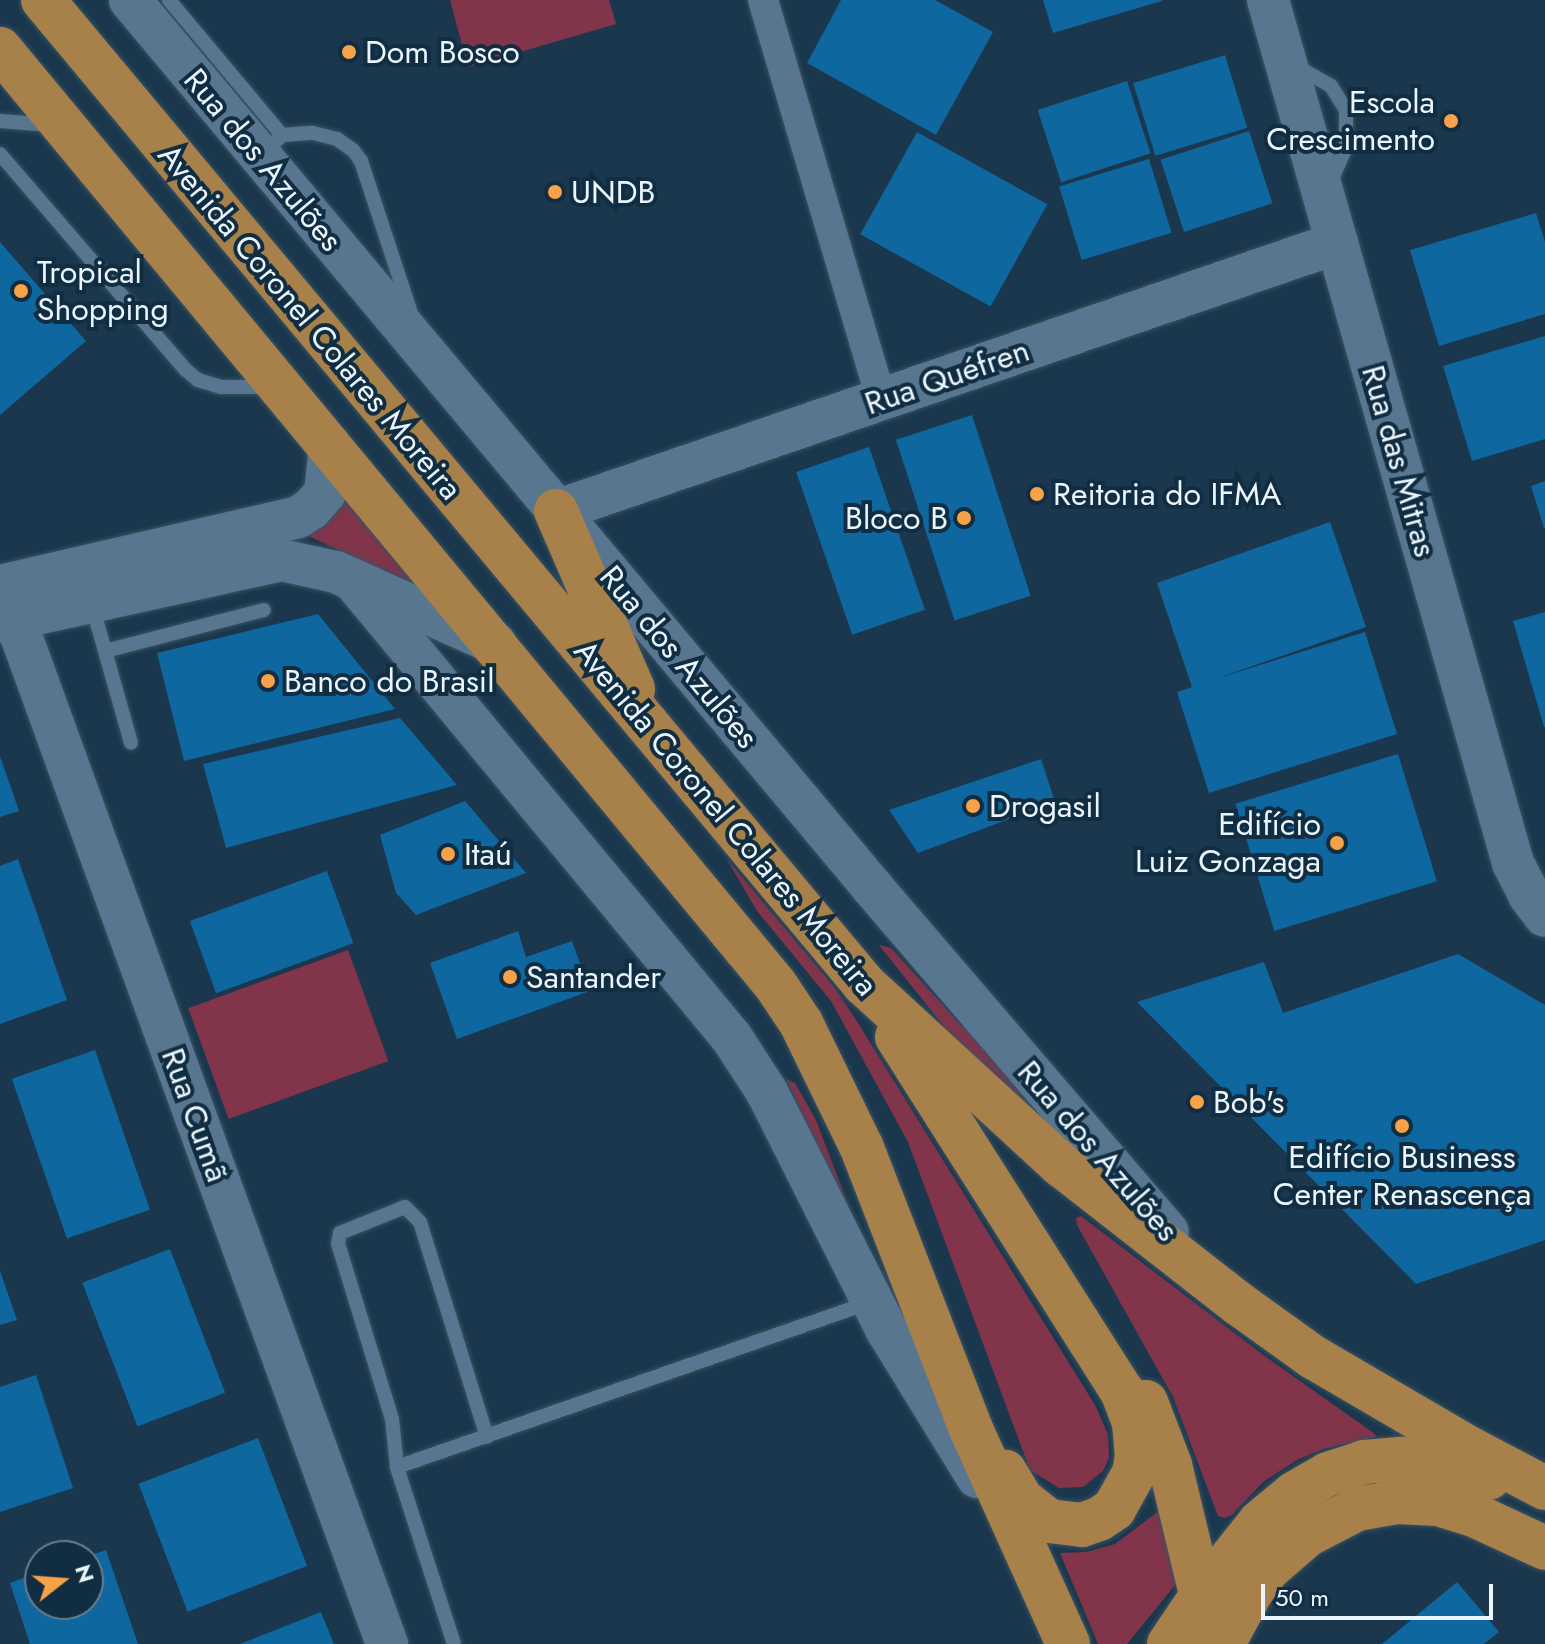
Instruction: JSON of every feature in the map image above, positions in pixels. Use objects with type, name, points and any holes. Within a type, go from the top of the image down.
[{"type":"main road","name":"Avenida Coronel Colares Moreira","points":[[43,0],[864,984],[1061,1165],[1239,1304],[1313,1357],[1545,1490]]},
{"type":"main road","name":"Avenida Coronel Colares Moreira","points":[[0,49],[775,984],[808,1036],[862,1148],[971,1429],[1068,1644]]},
{"type":"main road","points":[[556,511],[654,735]]},
{"type":"main road","points":[[862,1148],[1011,1484],[1035,1514],[1066,1526],[1099,1519],[1114,1509],[1134,1473],[1137,1440],[1122,1391],[864,984]]},
{"type":"main road","points":[[864,984],[974,1123],[1115,1335],[1161,1440],[1213,1644]]},
{"type":"main road","points":[[1169,1644],[1202,1595],[1273,1509],[1308,1485],[1346,1467],[1384,1459],[1426,1461],[1545,1490]]},
{"type":"main road","points":[[1223,1644],[1268,1569],[1307,1535],[1357,1509],[1395,1502],[1438,1504],[1474,1515],[1545,1548]]},
{"type":"street","name":"Rua dos Azulões","points":[[130,0],[271,145],[423,352],[1075,1128],[1134,1195],[1239,1304]]},
{"type":"street","points":[[763,0],[881,399]]},
{"type":"street","name":"Rua das Mitras","points":[[1268,0],[1513,863],[1529,895],[1545,916]]},
{"type":"street","name":"Rua Quéfren","points":[[556,511],[1337,243]]},
{"type":"street","points":[[4,603],[298,517],[311,509],[325,493],[330,445]]},
{"type":"street","points":[[4,603],[90,600],[281,560],[319,566],[496,644]]},
{"type":"street","name":"Avenida Coronel Colares Moreira","points":[[352,579],[732,1038],[767,1092],[872,1302],[1024,1551]]},
{"type":"street","name":"Rua Cumã","points":[[4,603],[387,1644]]},
{"type":"lane","points":[[169,0],[271,145],[313,133],[337,139],[361,161],[423,352]]},
{"type":"lane","points":[[0,121],[63,126]]},
{"type":"lane","points":[[0,154],[186,370],[198,380],[221,387],[281,386]]},
{"type":"lane","points":[[90,600],[131,743]]},
{"type":"lane","points":[[105,651],[264,610]]},
{"type":"lane","points":[[454,1644],[397,1467],[392,1419],[338,1244],[340,1233],[405,1207],[420,1222],[487,1437]]},
{"type":"lane","points":[[397,1467],[872,1302]]},
{"type":"shaded area","points":[[450,0],[609,0],[616,24],[468,67]]},
{"type":"shaded area","points":[[344,492],[435,597],[311,537],[281,536]]},
{"type":"shaded area","points":[[726,858],[835,988],[1095,1405],[1108,1434],[1109,1458],[1103,1471],[1083,1487],[1059,1488],[1030,1470],[908,1142],[831,1001],[757,911]]},
{"type":"shaded area","points":[[879,945],[891,948],[962,1026],[971,1017],[1033,1102],[1030,1106],[1025,1108],[972,1062]]},
{"type":"shaded area","points":[[348,950],[388,1061],[229,1119],[188,1008]]},
{"type":"shaded area","points":[[786,1079],[795,1083],[816,1120],[869,1260]]},
{"type":"shaded area","points":[[1081,1216],[1376,1437],[1323,1449],[1297,1460],[1263,1482],[1232,1515],[1225,1518],[1218,1516],[1173,1397],[1077,1225],[1076,1218]]},
{"type":"shaded area","points":[[1160,1510],[1178,1578],[1176,1584],[1127,1644],[1098,1644],[1060,1553],[1086,1552],[1115,1544]]},
{"type":"building","points":[[841,0],[935,0],[993,32],[936,135],[807,63]]},
{"type":"building","points":[[1043,0],[1162,0],[1162,1],[1053,33]]},
{"type":"building","points":[[1225,55],[1247,128],[1155,156],[1133,83]]},
{"type":"building","points":[[1127,81],[1150,153],[1061,182],[1038,110]]},
{"type":"building","points":[[1249,131],[1272,203],[1184,232],[1161,160]]},
{"type":"building","points":[[917,132],[1047,204],[991,307],[860,234]]},
{"type":"building","points":[[1149,159],[1172,233],[1082,260],[1059,186]]},
{"type":"building","points":[[1536,213],[1545,242],[1545,314],[1439,346],[1410,250]]},
{"type":"building","name":"Tropical Shopping","points":[[0,242],[86,341],[0,415]]},
{"type":"building","points":[[1545,336],[1545,439],[1472,461],[1443,366]]},
{"type":"building","name":"Bloco B","points":[[972,415],[1031,596],[955,620],[896,440]]},
{"type":"building","points":[[869,447],[925,610],[852,635],[796,472]]},
{"type":"building","points":[[1545,481],[1545,528],[1544,528],[1531,486]]},
{"type":"building","points":[[1330,522],[1366,627],[1215,679],[1365,632],[1397,734],[1209,793],[1177,692],[1192,687],[1157,583]]},
{"type":"building","points":[[1545,612],[1545,727],[1544,727],[1513,621]]},
{"type":"building","name":"Banco do Brasil","points":[[318,614],[395,709],[184,761],[157,653]]},
{"type":"building","points":[[400,718],[457,785],[226,848],[203,764]]},
{"type":"building","name":"Edifício Luiz Gonzaga","points":[[1398,754],[1437,881],[1274,931],[1235,804]]},
{"type":"building","points":[[0,756],[19,811],[0,817]]},
{"type":"building","name":"Drogasil","points":[[1041,759],[1055,802],[918,853],[889,810]]},
{"type":"building","name":"Itaú","points":[[465,801],[526,873],[416,915],[396,893],[380,835]]},
{"type":"building","points":[[18,859],[67,1000],[0,1024],[0,866]]},
{"type":"building","points":[[327,871],[353,943],[216,993],[190,921]]},
{"type":"building","name":"Santander","points":[[518,931],[526,957],[572,941],[590,991],[457,1039],[430,963]]},
{"type":"building","name":"Edifício Business Center Renascença","points":[[1458,954],[1545,1005],[1545,1240],[1416,1284],[1137,1002],[1264,962],[1283,1013]]},
{"type":"building","points":[[95,1050],[150,1210],[67,1238],[12,1079]]},
{"type":"building","points":[[170,1249],[225,1393],[137,1426],[82,1283]]},
{"type":"building","points":[[0,1271],[17,1320],[0,1325]]},
{"type":"building","points":[[36,1375],[73,1488],[0,1512],[0,1387]]},
{"type":"building","points":[[258,1438],[307,1566],[188,1612],[139,1484]]},
{"type":"building","points":[[104,1551],[138,1644],[30,1644],[10,1583],[24,1578],[24,1620],[104,1620]]},
{"type":"building","points":[[1457,1582],[1499,1632],[1484,1644],[1382,1644]]},
{"type":"building","points":[[321,1612],[334,1644],[240,1644]]},
{"type":"place","name":"Dom Bosco","points":[[349,52]]},
{"type":"place","name":"Escola Crescimento","points":[[1451,121]]},
{"type":"place","name":"UNDB","points":[[555,192]]},
{"type":"place","name":"Tropical Shopping","points":[[21,291]]},
{"type":"place","name":"Reitoria do IFMA","points":[[1037,494]]},
{"type":"place","name":"Bloco B","points":[[964,518]]},
{"type":"place","name":"Banco do Brasil","points":[[268,681]]},
{"type":"place","name":"Drogasil","points":[[973,806]]},
{"type":"place","name":"Edifício Luiz Gonzaga","points":[[1337,843]]},
{"type":"place","name":"Itaú","points":[[448,854]]},
{"type":"place","name":"Santander","points":[[510,977]]},
{"type":"place","name":"Bob's","points":[[1197,1102]]},
{"type":"place","name":"Edifício Business Center Renascença","points":[[1402,1126]]}]
